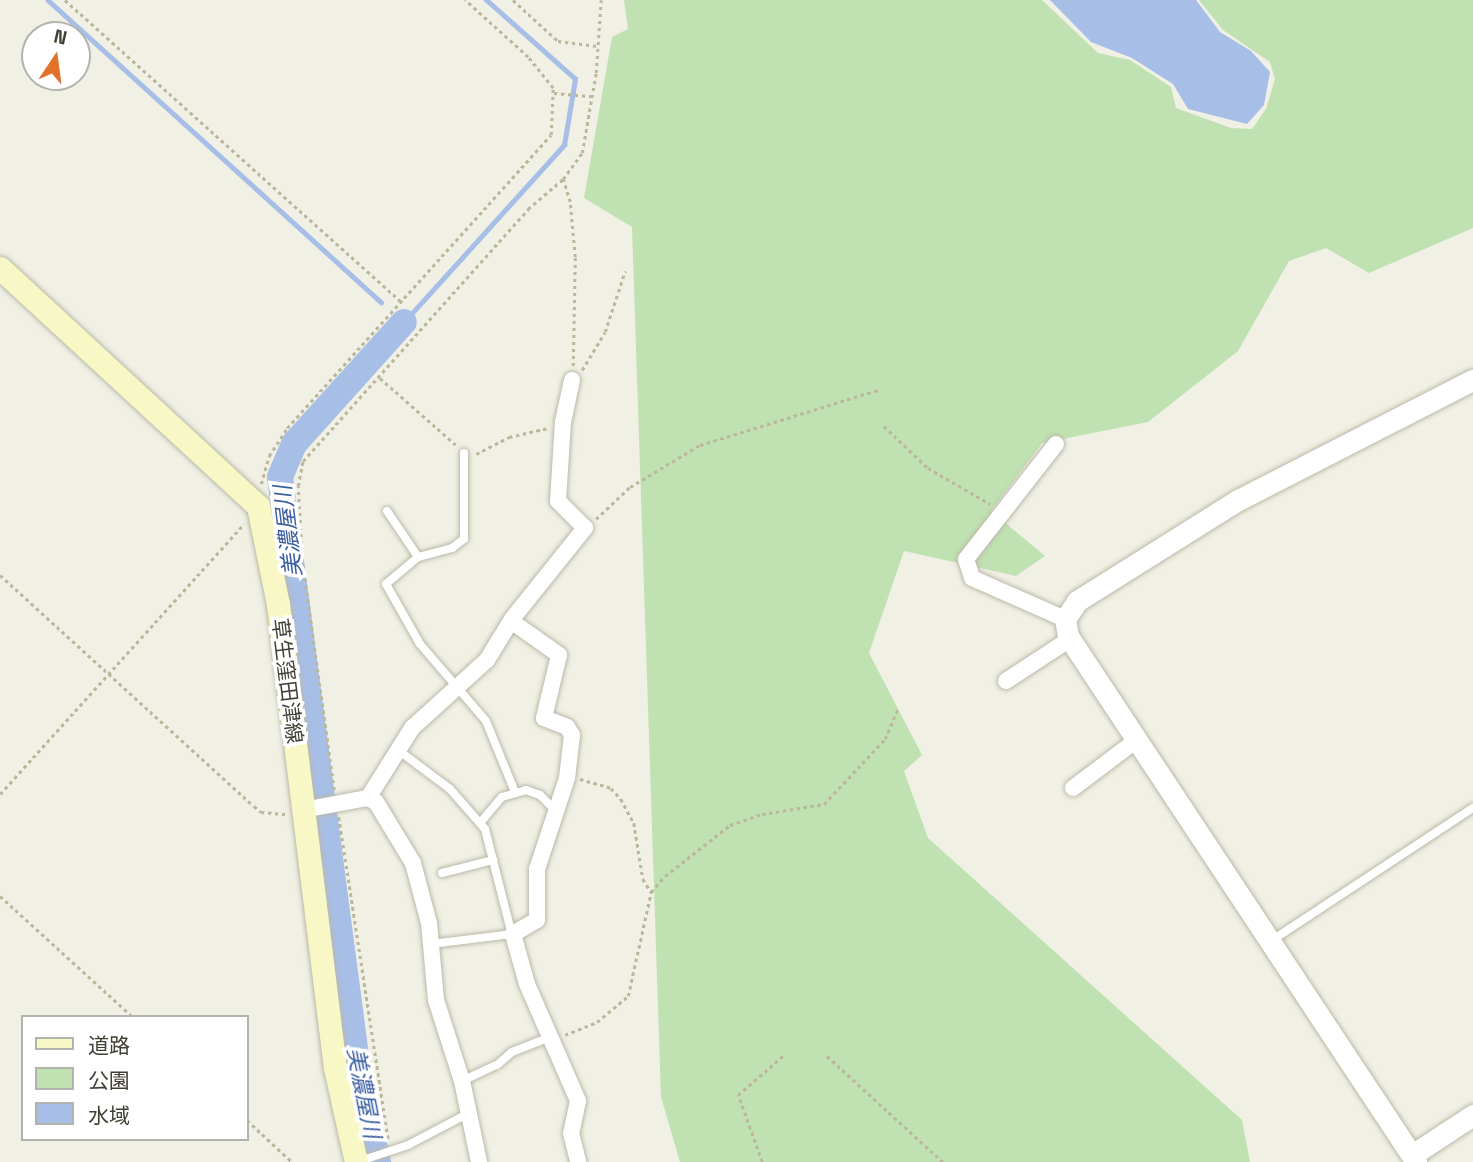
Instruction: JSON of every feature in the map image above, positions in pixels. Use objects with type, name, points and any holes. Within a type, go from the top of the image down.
[{"type":"main road","points":[[0,268],[258,506]]},
{"type":"main road","name":"草生窪田津線","points":[[258,506],[278,604],[335,1068],[360,1161]]},
{"type":"street","points":[[368,799],[412,728],[487,660],[511,621],[585,528],[558,500],[563,422],[572,380]]},
{"type":"street","points":[[1006,681],[1068,629],[1077,601],[1238,500],[1473,380]]},
{"type":"street","points":[[1056,444],[966,559],[972,578],[1068,629],[1269,942],[1414,1159],[1473,1115]]},
{"type":"street","points":[[511,621],[559,655],[544,718],[567,727],[572,735],[568,778],[537,869],[537,920],[512,933],[551,1041],[578,1101],[571,1133],[578,1162]]},
{"type":"street","points":[[1073,788],[1138,739]]},
{"type":"street","points":[[303,812],[368,799],[376,802],[413,863],[431,944],[436,1000],[463,1081],[479,1162]]},
{"type":"lane","points":[[464,453],[464,539],[452,548],[418,557],[386,584],[420,643],[486,721],[515,792]]},
{"type":"lane","points":[[387,511],[418,557]]},
{"type":"lane","points":[[397,750],[450,789],[480,823],[493,860],[512,933],[431,944]]},
{"type":"lane","points":[[480,823],[502,797],[515,792],[535,791],[555,810]]},
{"type":"lane","points":[[1269,942],[1473,808]]},
{"type":"lane","points":[[442,873],[493,860]]},
{"type":"lane","points":[[463,1081],[497,1065],[512,1052],[551,1041]]},
{"type":"lane","points":[[360,1161],[391,1152],[469,1113]]},
{"type":"path","points":[[65,0],[402,302]]},
{"type":"path","points":[[0,794],[258,506],[269,456],[287,428],[545,145],[551,135],[554,93],[528,57],[465,0]]},
{"type":"path","points":[[513,0],[558,40],[598,46]]},
{"type":"path","points":[[391,1152],[384,1127],[299,510],[303,461],[380,378],[528,209],[563,179],[579,160],[598,46],[601,0]]},
{"type":"path","points":[[554,93],[591,96]]},
{"type":"path","points":[[563,179],[570,202],[575,257],[572,380]]},
{"type":"path","points":[[572,380],[605,332],[625,271]]},
{"type":"path","points":[[380,378],[464,453],[475,455],[509,437],[563,422]]},
{"type":"path","points":[[585,528],[630,487],[685,452],[881,389]]},
{"type":"path","points":[[884,426],[943,479],[1003,512]]},
{"type":"path","points":[[0,575],[261,812],[303,812]]},
{"type":"path","points":[[551,1041],[597,1022],[628,996],[652,892],[730,825],[762,814],[824,804],[886,739],[898,709]]},
{"type":"path","points":[[568,778],[594,780],[621,799],[634,823],[643,879],[652,892]]},
{"type":"path","points":[[0,896],[131,1015]]},
{"type":"path","points":[[762,1162],[738,1096],[785,1054]]},
{"type":"path","points":[[827,1056],[943,1162]]},
{"type":"path","points":[[248,1122],[292,1162]]},
{"type":"green space","points":[[624,0],[1042,0],[1098,53],[1130,60],[1171,87],[1176,108],[1231,128],[1252,129],[1266,109],[1275,79],[1270,62],[1223,30],[1199,0],[1473,0],[1473,228],[1369,273],[1326,248],[1289,261],[1238,351],[1148,422],[1042,443],[991,511],[1045,556],[1016,576],[904,551],[869,653],[922,755],[904,771],[928,838],[1242,1120],[1250,1162],[680,1162],[661,1097],[632,227],[584,198],[612,37],[628,29]]},
{"type":"water","points":[[1050,0],[1196,0],[1220,32],[1251,51],[1270,72],[1264,105],[1247,124],[1188,109],[1173,84],[1132,58],[1091,42]]},
{"type":"waterway","points":[[48,0],[381,302]]},
{"type":"waterway","name":"美濃屋川","points":[[399,318],[404,322],[564,145],[575,79],[486,0]]},
{"type":"waterway","name":"美濃屋川","points":[[378,1162],[359,1079],[280,477],[294,444],[404,322]]}]
